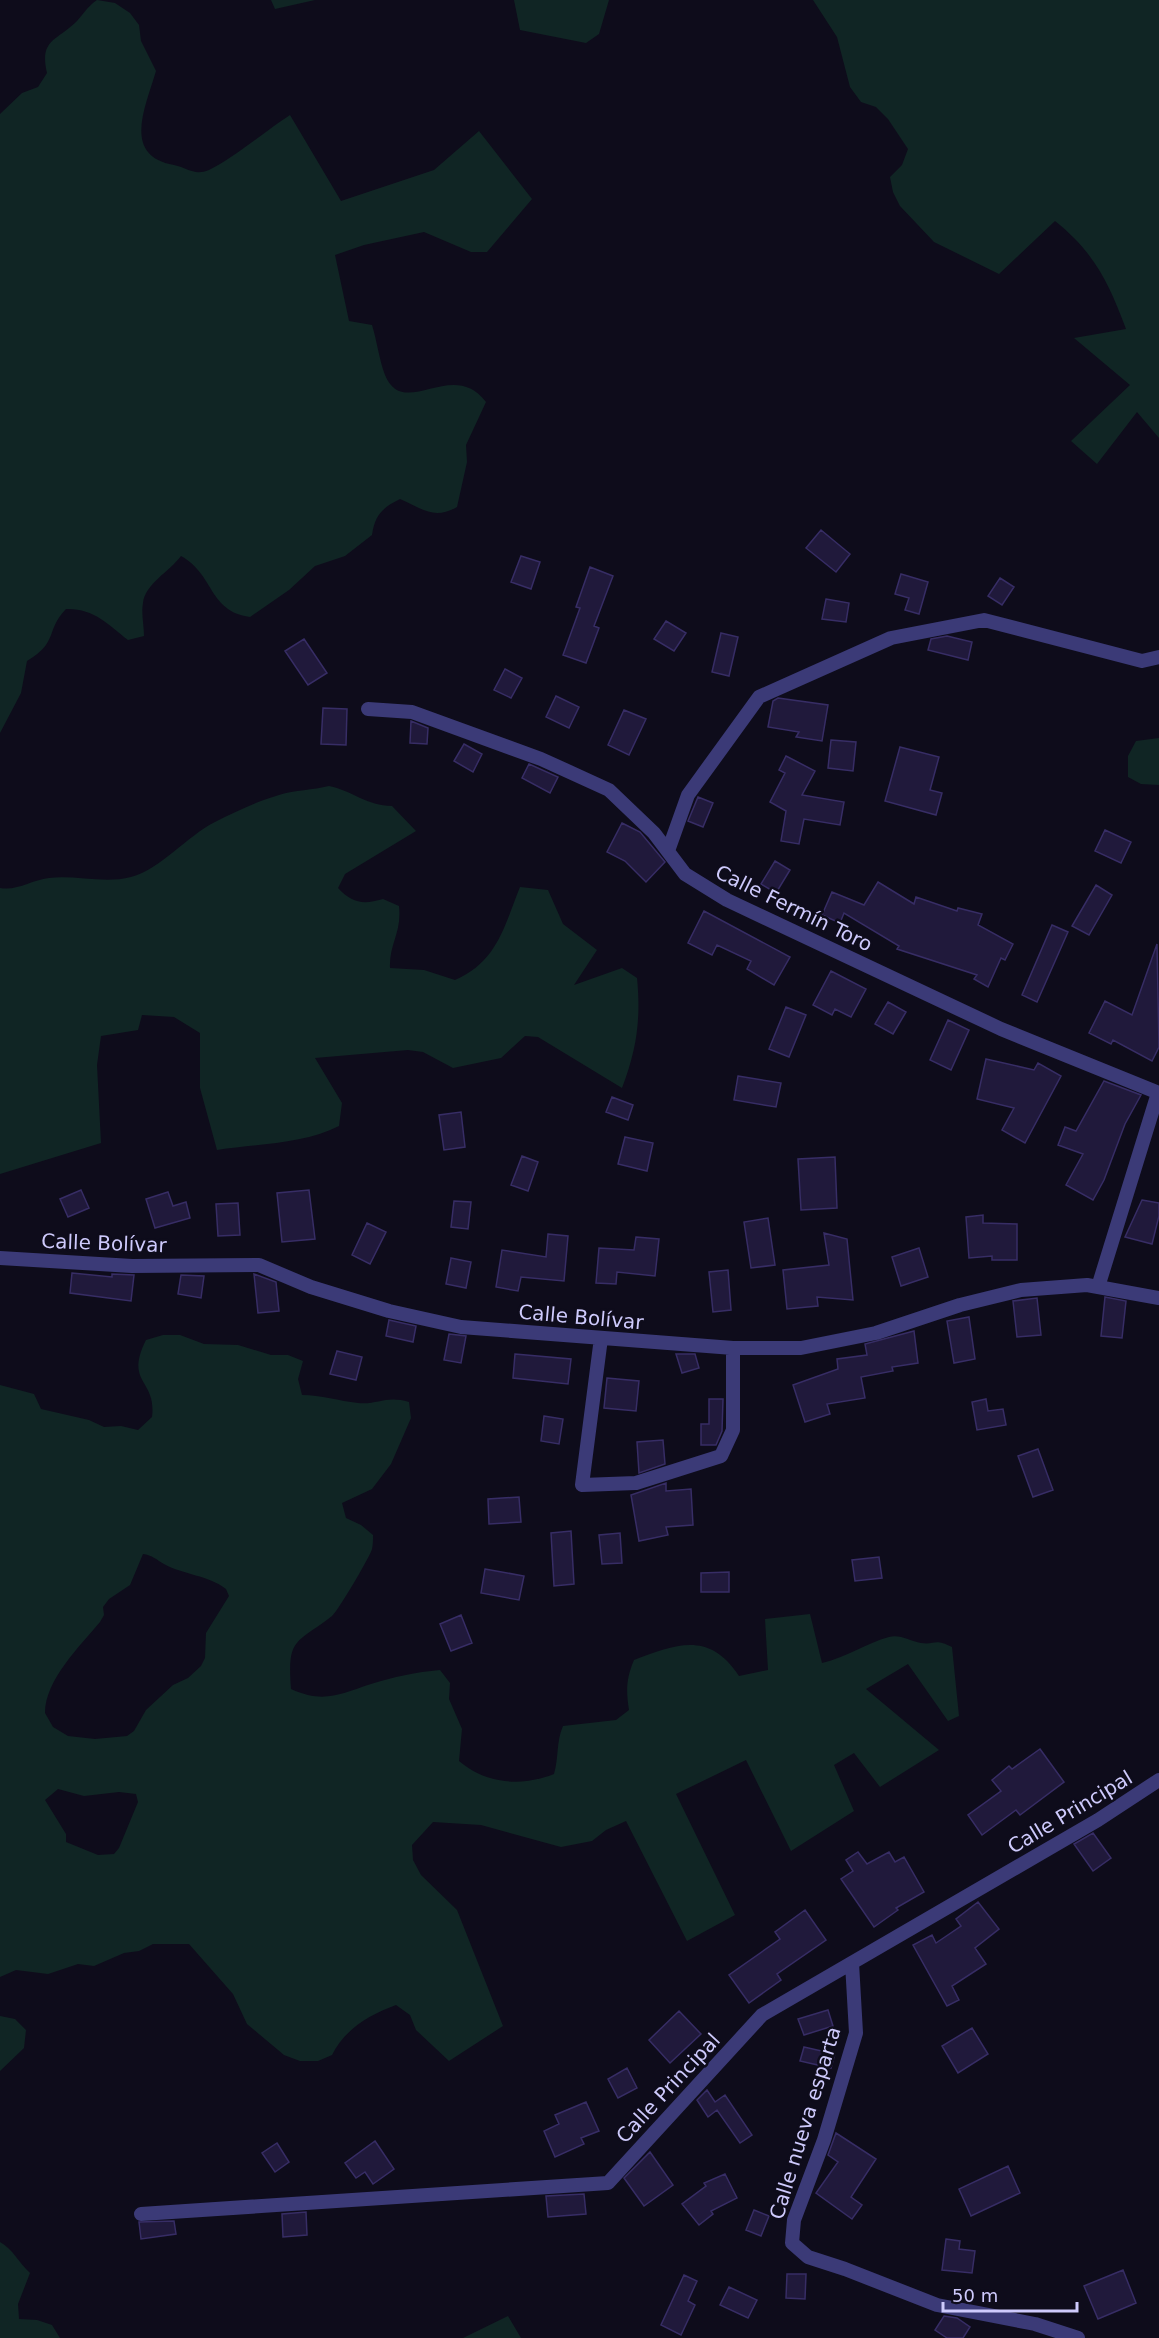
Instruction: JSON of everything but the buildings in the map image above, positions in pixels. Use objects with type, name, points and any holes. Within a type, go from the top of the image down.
[{"type":"street","points":[[668,851],[688,795],[759,697],[891,638],[984,621],[1142,661],[1159,657]]},
{"type":"street","name":"Calle Fermín Toro","points":[[368,709],[412,712],[541,759],[609,790],[654,833],[685,874],[727,900],[1002,1029],[1159,1093]]},
{"type":"street","points":[[1098,1287],[1159,1093]]},
{"type":"street","name":"Calle Bolívar","points":[[0,1258],[132,1266],[259,1265],[310,1287],[389,1311],[461,1327],[733,1348],[801,1348],[876,1333],[960,1305],[1021,1290],[1087,1285],[1159,1298]]},
{"type":"street","points":[[601,1338],[582,1485],[636,1483],[721,1456],[733,1430],[733,1348]]},
{"type":"street","name":"Calle Principal","points":[[141,2214],[608,2183],[762,2015],[1098,1820],[1159,1780]]},
{"type":"street","name":"Calle nueva esparta","points":[[852,1963],[856,2033],[824,2140],[794,2220],[792,2243],[808,2257],[937,2305],[1035,2324],[1078,2338]]},
{"type":"green space","points":[[97,0],[115,3],[130,13],[139,25],[141,41],[156,71],[143,114],[142,141],[147,151],[158,160],[195,172],[204,172],[239,152],[290,115],[341,201],[434,170],[479,131],[532,199],[487,252],[471,252],[424,232],[364,245],[335,255],[349,321],[372,325],[385,375],[393,388],[404,392],[416,392],[459,385],[473,390],[486,402],[466,445],[467,462],[457,507],[442,513],[435,513],[400,499],[394,502],[377,517],[372,535],[345,556],[315,566],[289,590],[250,617],[226,608],[200,573],[181,556],[153,584],[145,596],[142,611],[144,636],[128,640],[92,614],[76,609],[66,609],[44,648],[27,661],[21,693],[0,733],[0,114],[22,93],[38,87],[47,73],[46,53],[51,42],[70,28]]},
{"type":"green space","points":[[271,0],[315,0],[275,9]]},
{"type":"green space","points":[[514,0],[609,0],[599,34],[586,43],[520,30]]},
{"type":"green space","points":[[813,0],[1159,0],[1159,438],[1137,412],[1097,464],[1071,441],[1130,385],[1074,338],[1126,329],[1099,269],[1080,244],[1055,221],[999,274],[934,242],[900,206],[893,192],[890,177],[902,165],[908,149],[888,119],[876,107],[861,102],[850,87],[837,37]]},
{"type":"green space","points":[[1159,738],[1159,785],[1141,784],[1128,777],[1128,756],[1136,741]]},
{"type":"green space","points":[[329,786],[375,804],[392,806],[416,831],[345,874],[338,888],[353,900],[370,902],[383,899],[399,906],[399,924],[391,952],[390,968],[424,970],[455,980],[469,972],[481,964],[497,942],[520,887],[548,890],[563,924],[597,950],[574,985],[622,968],[637,978],[637,1033],[622,1088],[538,1037],[525,1036],[501,1058],[453,1068],[423,1052],[408,1050],[315,1058],[342,1103],[339,1126],[295,1140],[217,1150],[200,1088],[200,1033],[174,1017],[142,1015],[138,1030],[101,1036],[97,1065],[101,1143],[0,1174],[0,888],[19,887],[49,878],[111,880],[131,877],[153,867],[194,835],[215,822],[263,800],[285,793]]},
{"type":"green space","points":[[163,1335],[180,1335],[204,1344],[238,1345],[271,1355],[288,1355],[303,1361],[298,1379],[302,1395],[358,1403],[394,1399],[409,1402],[411,1418],[391,1464],[372,1489],[342,1503],[346,1518],[361,1525],[373,1535],[372,1549],[354,1584],[335,1613],[296,1643],[291,1660],[291,1689],[313,1696],[332,1696],[396,1677],[440,1670],[450,1683],[449,1699],[462,1729],[459,1761],[469,1769],[492,1779],[529,1781],[554,1774],[563,1726],[616,1720],[629,1710],[627,1685],[634,1660],[664,1649],[691,1645],[716,1652],[739,1676],[768,1670],[765,1619],[810,1614],[822,1663],[893,1636],[921,1643],[938,1642],[952,1647],[959,1716],[948,1721],[908,1664],[866,1689],[939,1750],[880,1787],[854,1753],[834,1765],[854,1811],[791,1851],[746,1760],[676,1794],[735,1915],[687,1941],[626,1821],[606,1830],[592,1841],[561,1847],[481,1825],[433,1822],[412,1845],[413,1860],[421,1875],[457,1910],[503,2026],[449,2061],[416,2030],[410,2015],[396,2005],[376,2013],[351,2030],[332,2055],[318,2061],[300,2061],[284,2055],[247,2024],[233,1994],[189,1944],[153,1944],[94,1966],[78,1964],[48,1974],[16,1970],[0,1977],[0,1385],[34,1394],[41,1409],[89,1420],[104,1427],[121,1426],[138,1430],[152,1417],[150,1395],[138,1365],[146,1340]],"holes":[[[143,1554],[172,1568],[212,1581],[226,1589],[229,1596],[206,1633],[205,1658],[201,1666],[188,1678],[173,1685],[146,1710],[134,1731],[127,1736],[95,1739],[68,1736],[53,1727],[45,1713],[51,1688],[65,1664],[100,1622],[104,1615],[103,1607],[109,1599],[130,1585]],[[58,1789],[84,1796],[119,1792],[136,1794],[138,1802],[119,1848],[114,1854],[98,1855],[66,1842],[66,1834],[45,1800]]]},
{"type":"green space","points":[[0,2016],[15,2019],[26,2030],[24,2048],[0,2071]]},
{"type":"green space","points":[[0,2242],[9,2248],[30,2273],[18,2304],[19,2319],[37,2320],[52,2325],[60,2338],[0,2338]]},
{"type":"green space","points":[[508,2316],[521,2338],[463,2338]]}]
